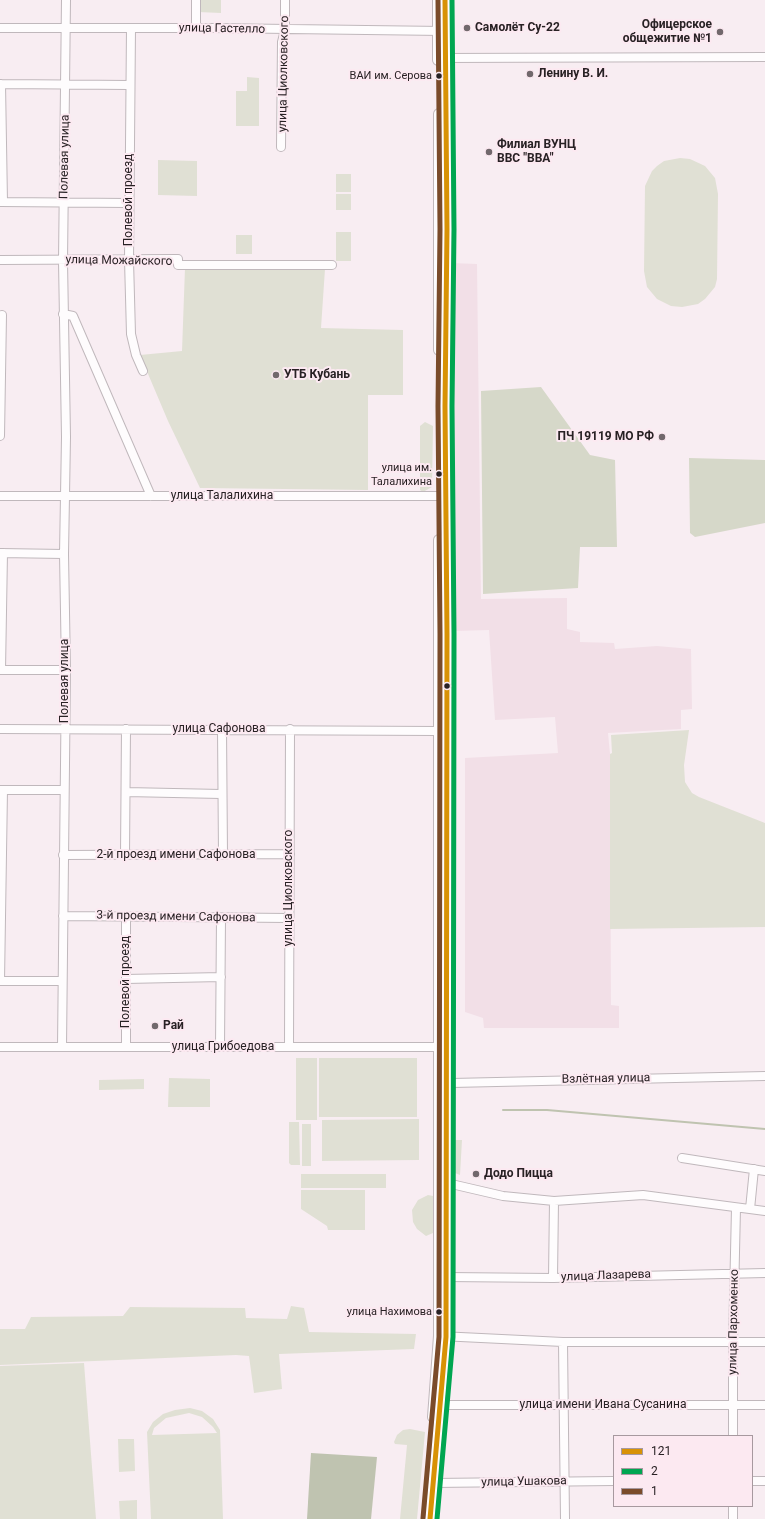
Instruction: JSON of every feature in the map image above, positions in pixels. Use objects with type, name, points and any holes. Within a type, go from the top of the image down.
[{"type":"main road","points":[[424,1519],[442,1336],[446,1277],[447,1183],[447,1081],[443,1047],[438,731],[447,237],[441,31],[438,0]]},
{"type":"main road","points":[[441,31],[445,0]]},
{"type":"main road","points":[[442,496],[442,1336]]},
{"type":"main road","points":[[430,1519],[436,1405]]},
{"type":"street","name":"Полевая улица","points":[[62,1047],[62,916],[66,670],[64,554],[66,496],[63,261],[66,0]]},
{"type":"street","points":[[196,0],[196,28]]},
{"type":"street","name":"улица Циолковского","points":[[281,147],[282,42],[285,30],[285,0]]},
{"type":"street","name":"улица Гастелло","points":[[0,28],[196,28],[441,31]]},
{"type":"street","name":"Полевой проезд","points":[[131,28],[129,203],[131,334],[136,354],[143,371]]},
{"type":"street","points":[[442,58],[765,57]]},
{"type":"street","points":[[129,203],[2,202],[1,84],[130,86]]},
{"type":"street","name":"улица Можайского","points":[[0,260],[63,261],[178,259],[178,265],[332,265]]},
{"type":"street","points":[[64,314],[74,316],[152,496]]},
{"type":"street","points":[[0,436],[2,315]]},
{"type":"street","name":"улица Талалихина","points":[[0,496],[442,496]]},
{"type":"street","points":[[64,554],[2,553],[0,670],[66,670]]},
{"type":"street","name":"улица Сафонова","points":[[0,729],[290,729],[438,731]]},
{"type":"street","points":[[125,855],[126,729]]},
{"type":"street","points":[[222,729],[221,794],[223,855]]},
{"type":"street","name":"улица Циолковского","points":[[288,1047],[290,729]]},
{"type":"street","points":[[62,981],[0,981],[1,790],[64,790]]},
{"type":"street","points":[[126,792],[221,794]]},
{"type":"street","name":"2-й проезд имени Сафонова","points":[[63,855],[290,854]]},
{"type":"street","name":"3-й проезд имени Сафонова","points":[[62,916],[289,918]]},
{"type":"street","name":"Полевой проезд","points":[[126,917],[126,1047]]},
{"type":"street","points":[[220,1047],[221,918]]},
{"type":"street","points":[[126,979],[221,978]]},
{"type":"street","name":"улица Грибоедова","points":[[0,1047],[443,1047]]},
{"type":"street","name":"Взлётная улица","points":[[447,1081],[452,1083],[765,1076]]},
{"type":"street","points":[[682,1158],[765,1170]]},
{"type":"street","points":[[750,1210],[754,1169]]},
{"type":"street","points":[[447,1183],[502,1196],[554,1201],[643,1195],[765,1211]]},
{"type":"street","points":[[553,1278],[554,1201]]},
{"type":"street","name":"улица Пархоменко","points":[[733,1435],[733,1342],[736,1208]]},
{"type":"street","name":"улица Лазарева","points":[[446,1277],[553,1278],[765,1273]]},
{"type":"street","points":[[442,1336],[563,1342],[765,1342]]},
{"type":"street","points":[[563,1342],[566,1519]]},
{"type":"street","name":"улица имени Ивана Сусанина","points":[[436,1405],[765,1405]]},
{"type":"street","name":"улица Ушакова","points":[[433,1483],[613,1481]]},
{"type":"street","points":[[753,1481],[765,1481]]},
{"type":"street","points":[[733,1507],[733,1519]]},
{"type":"shaded area","points":[[198,0],[221,0],[221,13],[198,12]]},
{"type":"shaded area","points":[[247,77],[259,78],[259,126],[236,126],[236,91],[247,91]]},
{"type":"shaded area","points":[[680,158],[690,159],[705,166],[715,178],[718,194],[717,279],[715,287],[705,299],[698,304],[682,307],[671,306],[657,299],[647,287],[644,271],[645,186],[652,171],[657,166],[664,161]]},
{"type":"shaded area","points":[[158,160],[197,161],[197,196],[158,195]]},
{"type":"shaded area","points":[[336,174],[351,174],[351,192],[336,192]]},
{"type":"shaded area","points":[[336,194],[351,194],[351,210],[336,210]]},
{"type":"shaded area","points":[[336,232],[351,232],[351,261],[336,261]]},
{"type":"shaded area","points":[[236,235],[252,235],[252,254],[236,254]]},
{"type":"shaded area","points":[[451,263],[477,264],[481,599],[567,598],[567,629],[580,632],[580,642],[614,643],[615,649],[657,646],[691,649],[692,709],[681,710],[681,729],[608,733],[610,754],[611,1005],[619,1006],[619,1028],[484,1028],[483,1018],[465,1012],[465,758],[558,753],[555,717],[495,720],[489,630],[454,631]]},
{"type":"shaded area","name":"УТБ Кубань","points":[[185,268],[325,269],[321,328],[403,330],[403,395],[368,395],[368,490],[200,488],[168,421],[140,355],[182,351]]},
{"type":"shaded area","points":[[541,387],[590,455],[615,460],[617,547],[580,547],[578,588],[483,594],[481,391]]},
{"type":"shaded area","points":[[425,422],[433,426],[432,487],[423,492],[420,490],[420,426]]},
{"type":"shaded area","points":[[689,458],[765,460],[765,523],[695,537],[690,533]]},
{"type":"shaded area","points":[[689,730],[684,765],[685,782],[692,793],[765,823],[765,927],[610,929],[611,735]]},
{"type":"shaded area","points":[[296,1058],[317,1058],[317,1120],[296,1120]]},
{"type":"shaded area","points":[[319,1058],[417,1058],[417,1117],[319,1117]]},
{"type":"shaded area","points":[[169,1078],[210,1079],[210,1107],[168,1107]]},
{"type":"shaded area","points":[[144,1079],[144,1089],[99,1090],[99,1080]]},
{"type":"shaded area","points":[[419,1119],[419,1160],[322,1161],[322,1120]]},
{"type":"shaded area","points":[[289,1122],[299,1122],[300,1165],[291,1165],[289,1163]]},
{"type":"shaded area","points":[[302,1124],[311,1124],[311,1166],[302,1166]]},
{"type":"shaded area","points":[[455,1140],[462,1140],[460,1175],[455,1173]]},
{"type":"shaded area","points":[[301,1174],[386,1174],[386,1188],[301,1188]]},
{"type":"shaded area","points":[[301,1190],[365,1190],[365,1230],[328,1230],[327,1226],[301,1209]]},
{"type":"shaded area","points":[[428,1195],[433,1196],[433,1233],[426,1236],[417,1229],[413,1222],[412,1210],[418,1200]]},
{"type":"shaded area","points":[[291,1306],[304,1308],[309,1332],[416,1334],[414,1349],[279,1354],[282,1389],[254,1393],[249,1356],[236,1355],[0,1365],[0,1329],[25,1329],[31,1317],[123,1316],[130,1307],[245,1308],[246,1318],[287,1319]]},
{"type":"shaded area","points":[[84,1363],[96,1519],[0,1519],[0,1366]]},
{"type":"shaded area","points":[[190,1408],[202,1411],[213,1419],[220,1430],[223,1519],[151,1519],[147,1432],[153,1422],[163,1414],[175,1410]],"holes":[[[189,1413],[202,1417],[217,1433],[152,1435],[154,1428],[166,1418]]]},
{"type":"shaded area","points":[[410,1429],[425,1432],[417,1519],[400,1519],[407,1445],[395,1444],[394,1442],[397,1435],[403,1430]]},
{"type":"shaded area","points":[[118,1439],[134,1439],[135,1471],[119,1472]]},
{"type":"shaded area","points":[[311,1453],[377,1457],[371,1519],[307,1519]]},
{"type":"shaded area","points":[[137,1500],[137,1519],[120,1519],[119,1501]]},
{"type":"waterway","points":[[503,1110],[547,1110],[765,1129]]},
{"type":"transit line","name":"1","points":[[423,1518],[439,1337],[440,634],[438,406],[440,229],[438,0]]},
{"type":"transit line","name":"121","points":[[430,1519],[446,1337],[447,634],[445,406],[447,229],[445,0]]},
{"type":"transit line","name":"2","points":[[437,1519],[453,1337],[454,634],[452,406],[454,229],[452,0]]},
{"type":"place","name":"Самолёт Су-22","points":[[467,28]]},
{"type":"place","name":"Офицерское общежитие №1","points":[[720,32]]},
{"type":"place","name":"Ленину В. И.","points":[[530,74]]},
{"type":"place","name":"ВАИ им. Серова","points":[[439,76]]},
{"type":"place","name":"Филиал ВУНЦ ВВС \"ВВА\"","points":[[489,152]]},
{"type":"place","name":"УТБ Кубань","points":[[276,375]]},
{"type":"place","name":"ПЧ 19119 МО РФ","points":[[662,437]]},
{"type":"place","name":"улица им. Талалихина","points":[[439,474]]},
{"type":"place","name":"Рай","points":[[155,1026]]},
{"type":"place","name":"Додо Пицца","points":[[476,1174]]},
{"type":"place","name":"улица Нахимова","points":[[439,1312]]}]
